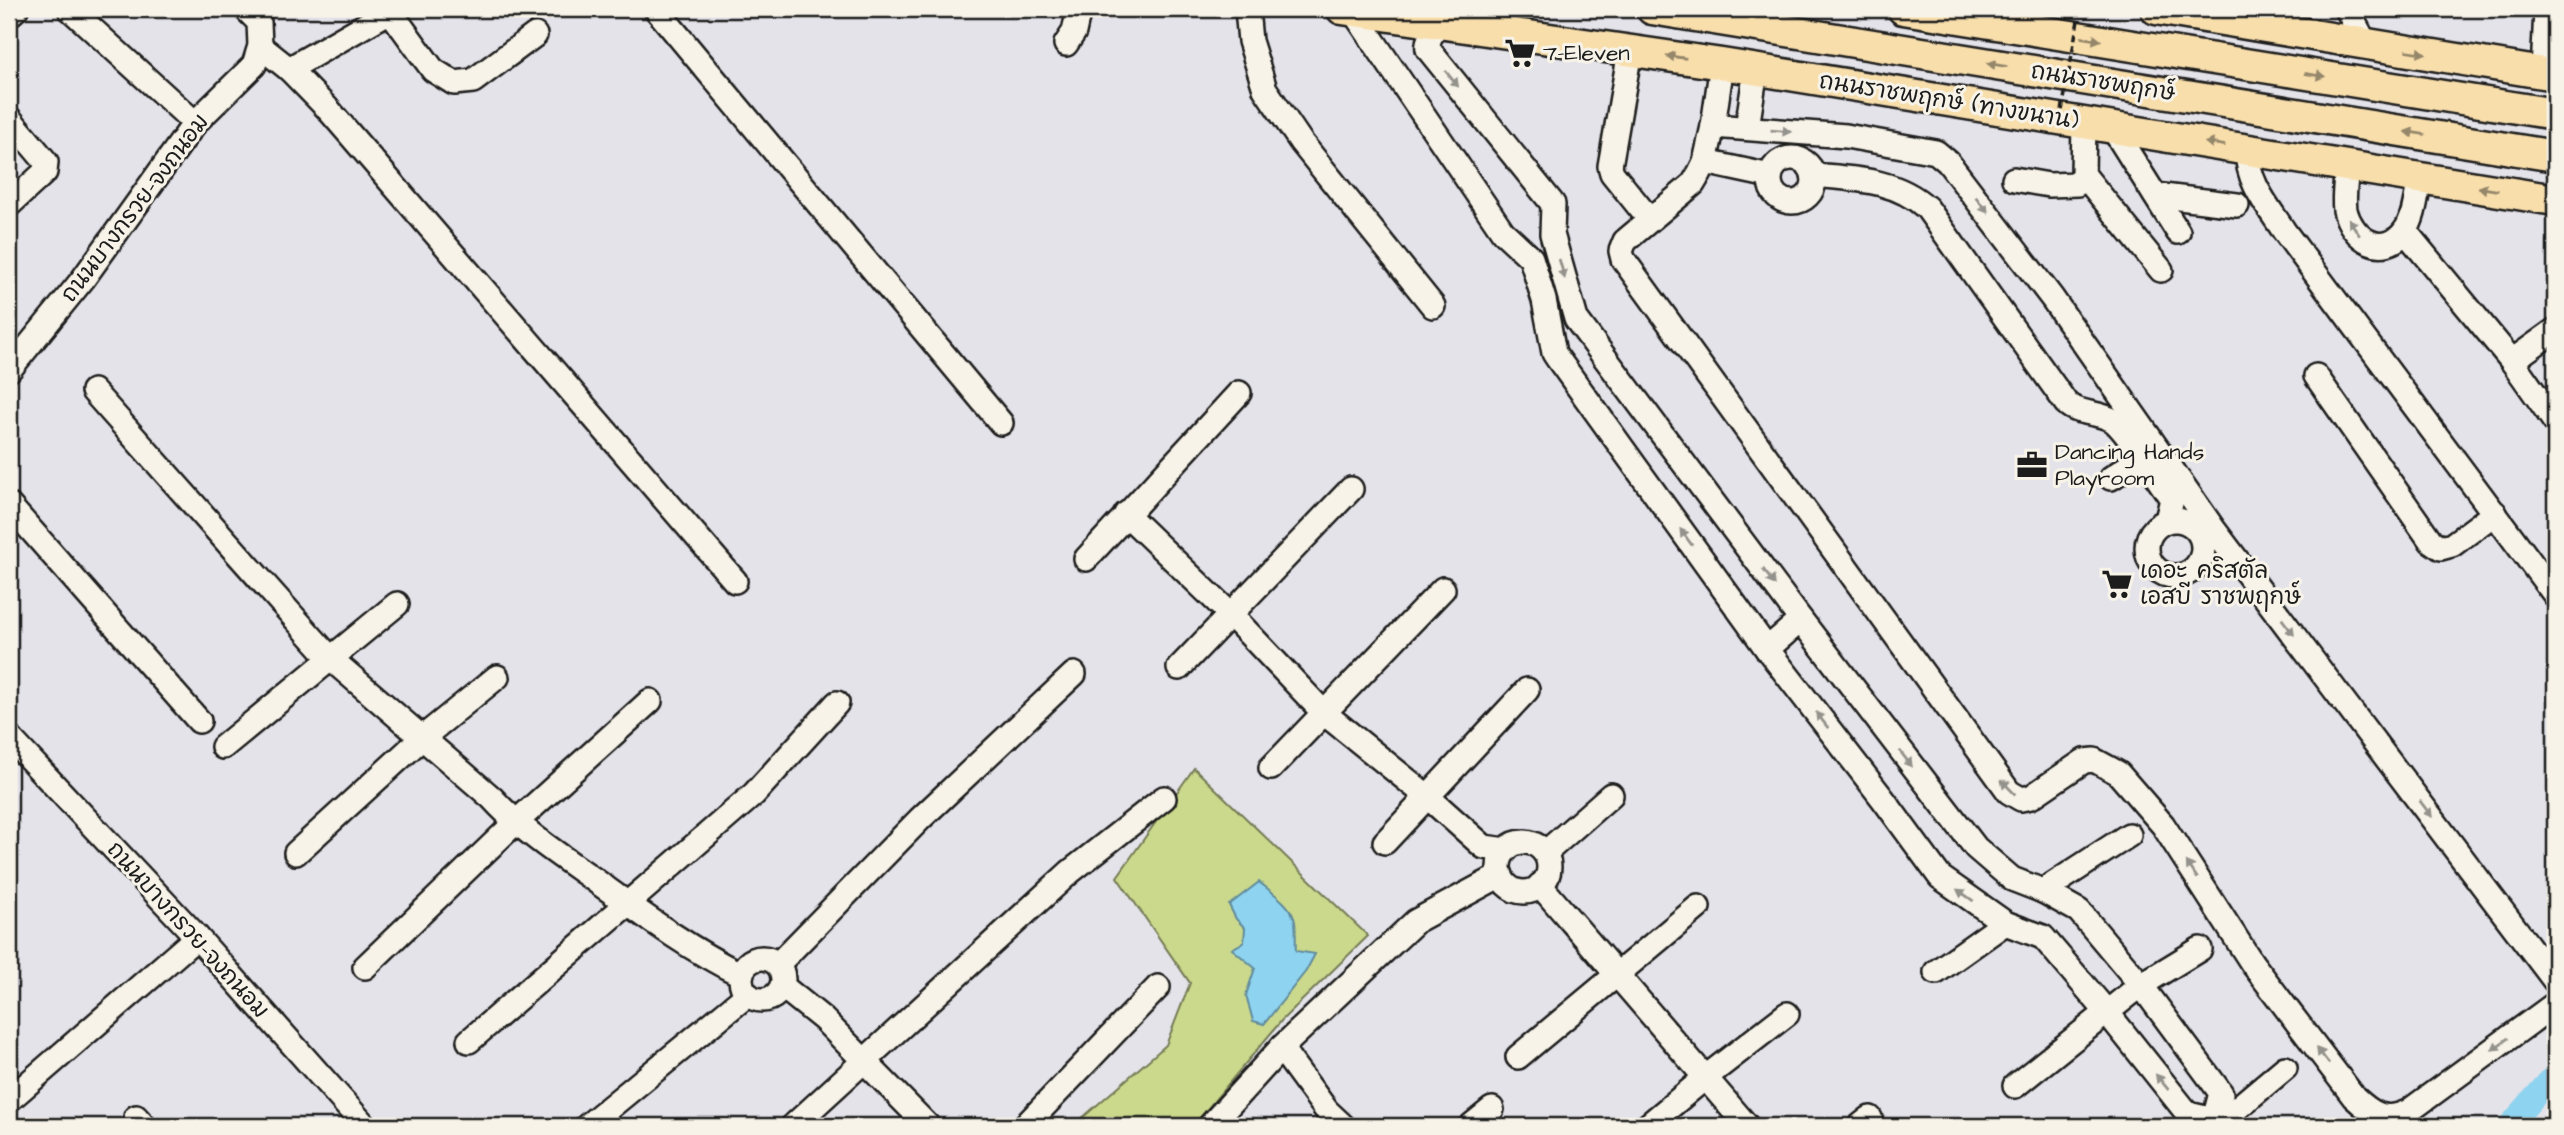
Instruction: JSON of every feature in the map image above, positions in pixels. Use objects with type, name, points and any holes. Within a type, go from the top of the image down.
[{"type":"main road","name":"ถนนราชพฤกษ์","points":[[1651,9],[2555,156]]},
{"type":"main road","name":"ถนนราชพฤกษ์","points":[[1903,9],[2555,114]]},
{"type":"main road","points":[[2156,9],[2249,17],[2547,84]]},
{"type":"main road","name":"ถนนราชพฤกษ์ (ทางขนาน)","points":[[1348,10],[1756,69],[2555,200]]},
{"type":"main road","points":[[2427,93],[2547,84]]},
{"type":"street","points":[[9,15],[16,9]]},
{"type":"street","points":[[70,9],[195,123]]},
{"type":"street","points":[[246,9],[258,22],[260,46],[289,69],[328,109],[735,581]]},
{"type":"street","points":[[656,9],[1001,423]]},
{"type":"street","points":[[1066,44],[1074,32],[1079,9]]},
{"type":"street","points":[[1247,9],[1250,41],[1265,89],[1301,142],[1433,306]]},
{"type":"street","points":[[2347,9],[2365,43]]},
{"type":"street","points":[[2546,9],[2547,84]]},
{"type":"street","points":[[289,69],[391,10],[433,70],[454,83],[472,81],[534,36]]},
{"type":"street","points":[[1348,10],[1503,232],[1531,258],[1558,359],[1767,649],[1940,877],[2005,923],[2043,937],[2188,1114],[2215,1124]]},
{"type":"street","points":[[1440,23],[1430,38],[1428,49],[1553,204],[1552,234],[1576,319],[1976,848],[2012,879],[2043,891],[2079,911],[2141,985],[2221,1093],[2215,1124]]},
{"type":"street","name":"ถนนบางกรวย-จงถนอม","points":[[9,370],[83,279],[195,123],[254,65],[260,46]]},
{"type":"street","points":[[1630,51],[1610,166],[1612,173],[1641,209]]},
{"type":"street","points":[[1722,64],[1705,162],[1693,184],[1625,241],[1621,251],[1623,258],[2009,792],[2021,799],[2031,797],[2084,761],[2094,760],[2118,773],[2163,825],[2252,963],[2354,1097],[2371,1113],[2396,1118],[2409,1111],[2555,1004]]},
{"type":"street","points":[[1747,128],[1756,69]]},
{"type":"street","points":[[9,118],[46,162],[45,173],[9,205]]},
{"type":"street","points":[[2014,179],[2049,185],[2077,184],[2083,174],[2085,124]]},
{"type":"street","points":[[2085,124],[2155,195],[2178,232]]},
{"type":"street","points":[[1713,126],[1846,136],[1936,152],[1974,194],[2044,288],[2117,411],[2116,423],[2149,453],[2209,535],[2555,981]]},
{"type":"street","points":[[2247,150],[2247,163],[2255,188],[2284,231],[2555,596]]},
{"type":"street","points":[[1787,158],[1804,161],[1813,176],[1813,184],[1804,198],[1788,202],[1774,192],[1770,176],[1773,168],[1787,158]]},
{"type":"street","points":[[1705,162],[1770,176]]},
{"type":"street","points":[[2347,166],[2344,206],[2348,220],[2363,240],[2383,246],[2394,241],[2412,218],[2420,178]]},
{"type":"street","points":[[2083,174],[2161,270]]},
{"type":"street","points":[[1813,176],[1865,180],[1892,186],[1916,197],[1945,231],[2071,409],[2117,411]]},
{"type":"street","points":[[2155,195],[2236,205]]},
{"type":"street","points":[[2404,231],[2512,361],[2554,419]]},
{"type":"street","points":[[2512,361],[2555,330]]},
{"type":"street","points":[[2316,376],[2431,541],[2441,548],[2452,545],[2495,513]]},
{"type":"street","points":[[93,391],[331,659],[492,798],[515,823],[627,904],[716,962],[743,984],[756,1000],[771,998],[780,975],[920,819],[1074,674]]},
{"type":"street","points":[[1086,559],[1239,394]]},
{"type":"street","points":[[2111,478],[2149,453]]},
{"type":"street","points":[[2149,453],[2172,499],[2167,520]]},
{"type":"street","points":[[1179,668],[1352,489]]},
{"type":"street","points":[[9,505],[200,721]]},
{"type":"street","points":[[1126,514],[1231,615],[1324,713],[1428,797],[1484,847],[1506,850]]},
{"type":"street","points":[[2167,520],[2185,521],[2198,532],[2209,535],[2201,558],[2191,571],[2174,576],[2157,570],[2147,555],[2146,547],[2152,530],[2167,520]]},
{"type":"street","points":[[1271,768],[1443,589]]},
{"type":"street","points":[[223,747],[397,604]]},
{"type":"street","points":[[1767,649],[1801,620]]},
{"type":"street","points":[[296,853],[422,738],[497,677]]},
{"type":"street","points":[[1385,842],[1527,690]]},
{"type":"street","points":[[365,967],[515,823],[650,701]]},
{"type":"street","points":[[469,1041],[754,794],[837,703]]},
{"type":"street","name":"ถนนบางกรวย-จงถนอม","points":[[9,737],[197,937],[352,1122]]},
{"type":"street","points":[[1545,853],[1611,795]]},
{"type":"street","points":[[793,1126],[1060,881],[1164,798]]},
{"type":"street","points":[[2043,891],[2129,835]]},
{"type":"street","points":[[1519,842],[1526,842],[1545,853],[1548,874],[1540,885],[1525,892],[1517,891],[1504,882],[1500,875],[1500,862],[1506,850],[1519,842]]},
{"type":"street","points":[[1210,1126],[1281,1048],[1416,921],[1500,875]]},
{"type":"street","points":[[1540,885],[1747,1126]]},
{"type":"street","points":[[1518,1057],[1698,907]]},
{"type":"street","points":[[1936,972],[2005,923]]},
{"type":"street","points":[[9,1100],[197,937]]},
{"type":"street","points":[[2015,1086],[2141,985],[2200,949]]},
{"type":"street","points":[[587,1126],[743,984],[748,964],[765,958],[928,1126]]},
{"type":"street","points":[[1025,1126],[1158,987]]},
{"type":"street","points":[[1647,1126],[1787,1014]]},
{"type":"street","points":[[1281,1048],[1327,1111],[1343,1126]]},
{"type":"street","points":[[2215,1124],[2285,1068]]},
{"type":"street","points":[[1471,1126],[1492,1109]]},
{"type":"path","points":[[2080,9],[2085,124]]},
{"type":"green space","points":[[1194,768],[1368,936],[1282,1020],[1193,1126],[1073,1126],[1166,1045],[1190,983],[1117,877]]},
{"type":"water","points":[[1259,882],[1292,913],[1296,951],[1315,954],[1306,971],[1264,1024],[1253,1021],[1246,995],[1255,968],[1232,949],[1244,942],[1245,928],[1236,919],[1229,905]]},
{"type":"waterway","points":[[2509,1126],[2555,1074]]},
{"type":"place","name":"7-Eleven","points":[[1520,53]]},
{"type":"place","name":"Dancing Hands Playroom","points":[[2032,465]]},
{"type":"place","name":"เดอะ คริสตัล เอสบี ราชพฤกษ์","points":[[2117,584]]}]
